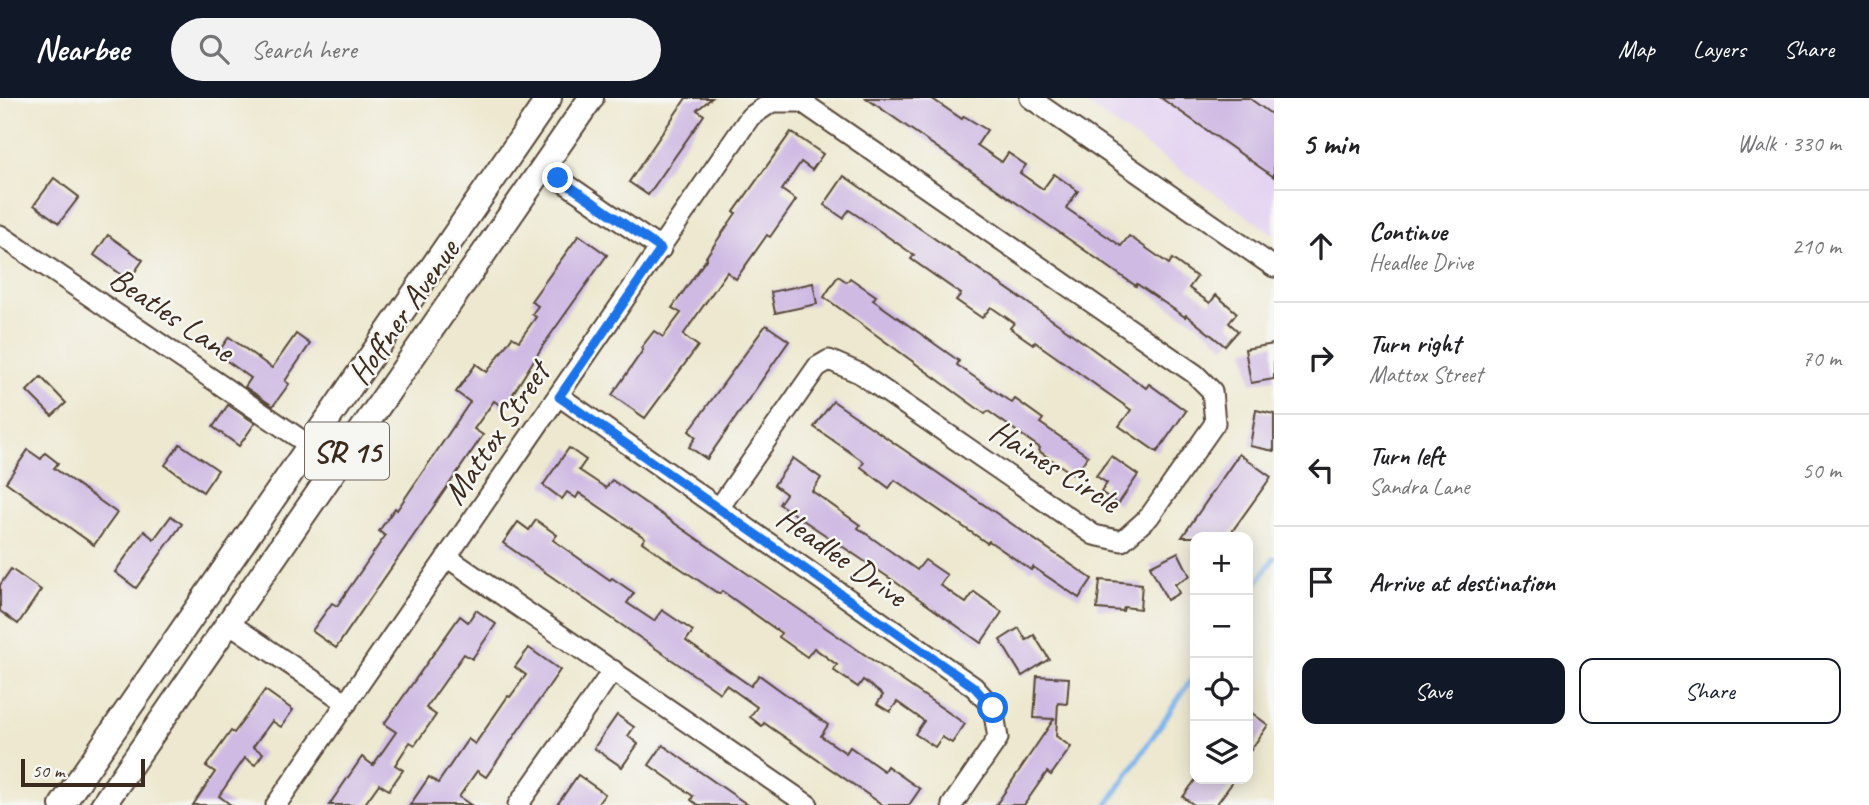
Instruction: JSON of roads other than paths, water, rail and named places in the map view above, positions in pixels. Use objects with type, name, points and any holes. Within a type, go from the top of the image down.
[{"type":"main road","name":"Hoffner Avenue","points":[[62,805],[549,98]]},
{"type":"main road","name":"Hoffner Avenue","points":[[101,805],[591,98]]},
{"type":"main road","points":[[229,622],[226,600],[231,579],[309,471],[309,445]]},
{"type":"main road","points":[[101,805],[99,790],[171,683],[180,664],[178,637]]},
{"type":"street","points":[[1030,98],[1274,267]]},
{"type":"street","name":"Mattox Street","points":[[276,805],[750,117],[772,102]]},
{"type":"street","name":"Haines Circle","points":[[719,508],[817,367],[829,360],[859,373],[1094,535],[1122,541],[1149,517],[1215,423],[1212,391],[1195,374],[802,102],[772,102]]},
{"type":"street","points":[[543,167],[661,249]]},
{"type":"street","name":"Beatles Lane","points":[[0,235],[309,445]]},
{"type":"street","name":"Headlee Drive","points":[[559,397],[974,687],[993,708],[998,738],[952,805]]},
{"type":"street","points":[[448,558],[808,805]]},
{"type":"street","points":[[229,622],[347,703]]},
{"type":"street","points":[[518,805],[613,670]]},
{"type":"waterway","points":[[1249,595],[1274,558]]},
{"type":"waterway","points":[[1107,805],[1190,681]]}]
